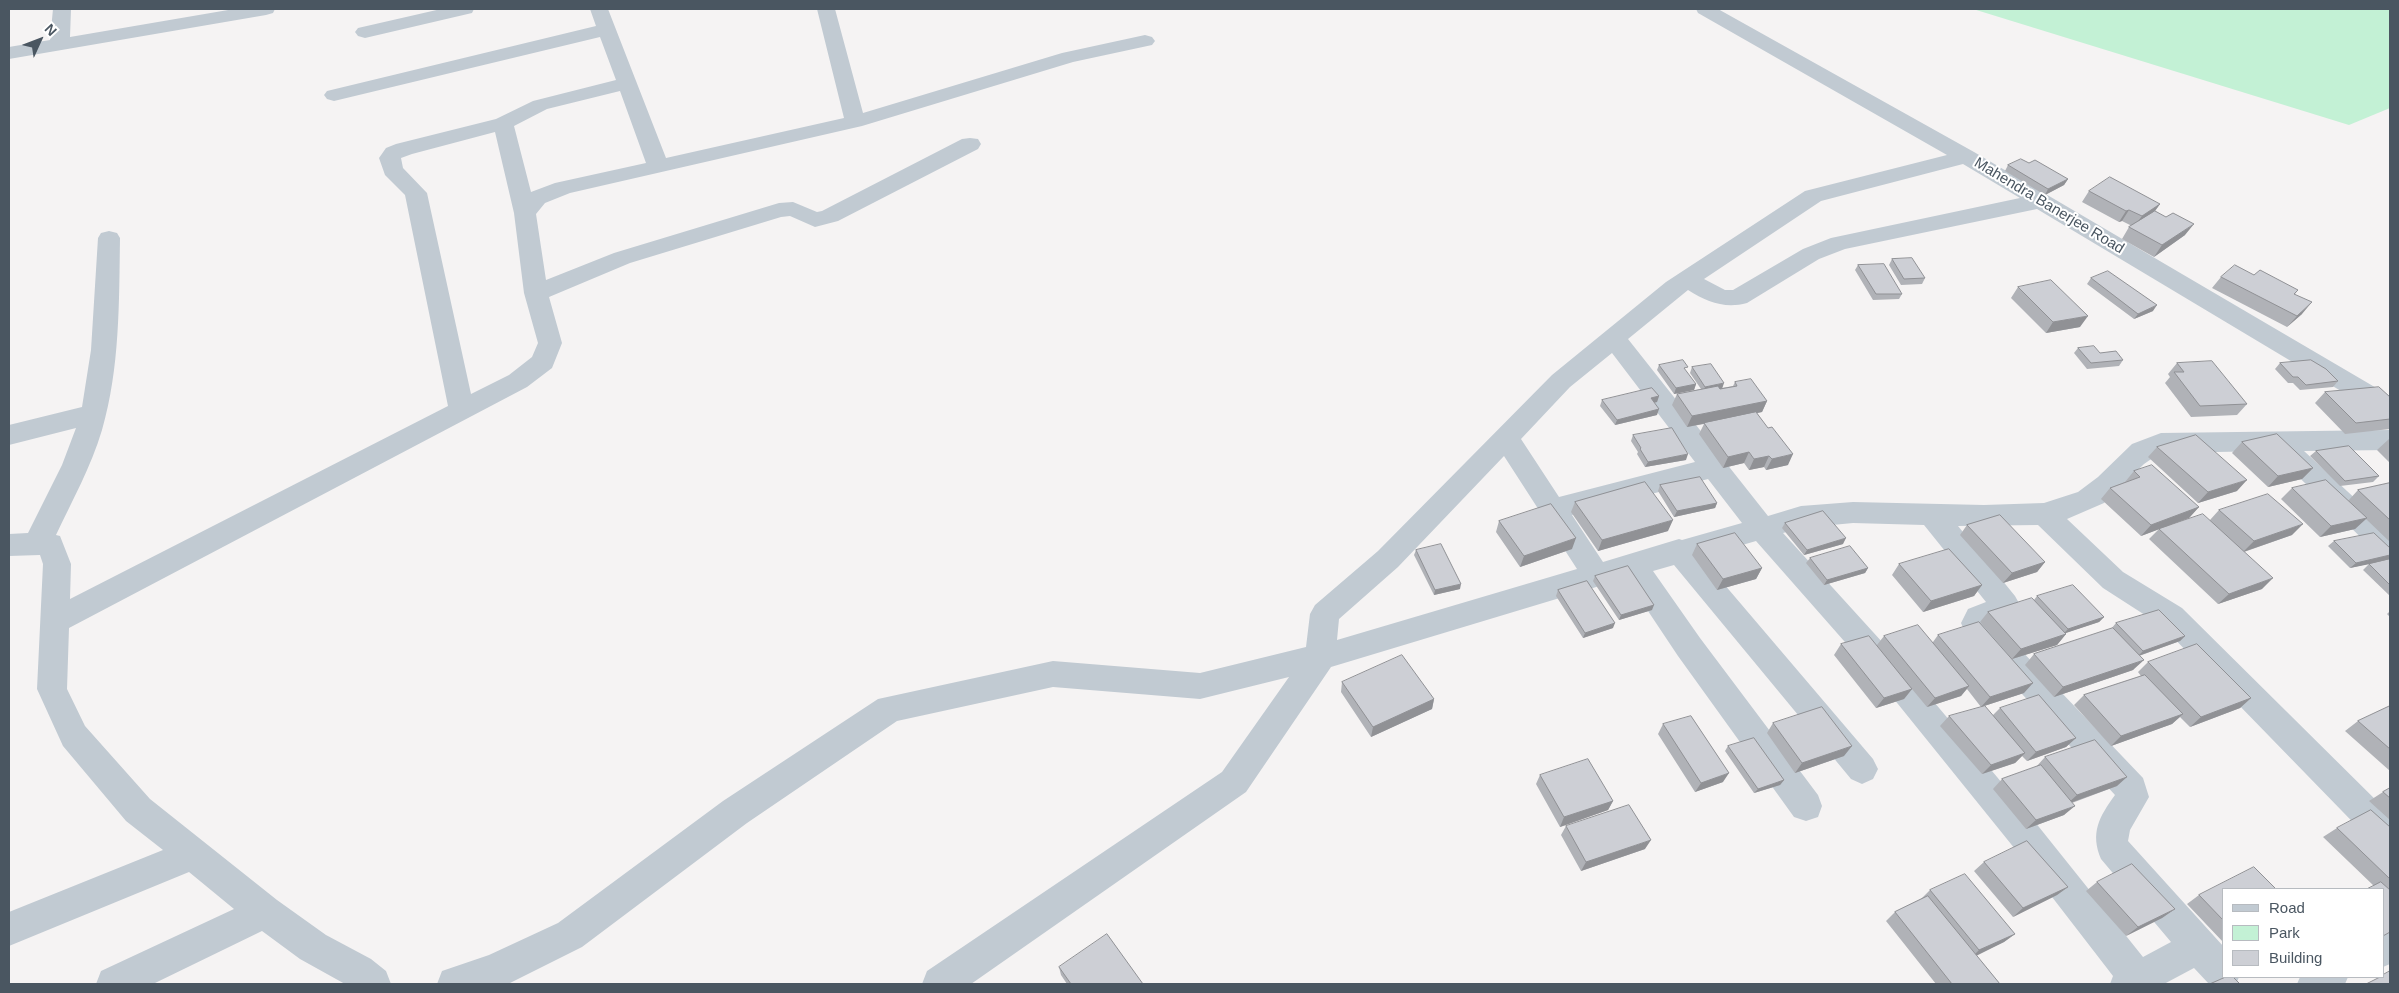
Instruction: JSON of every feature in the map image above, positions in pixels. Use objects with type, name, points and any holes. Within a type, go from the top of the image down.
[{"type":"street","points":[[60,43],[62,9]]},
{"type":"street","points":[[9,52],[266,9]]},
{"type":"street","points":[[365,32],[465,9]]},
{"type":"street","points":[[599,9],[659,167]]},
{"type":"street","points":[[826,9],[855,122]]},
{"type":"street","name":"Mahendra Banerjee Road","points":[[1705,9],[1808,65],[1966,156],[2390,408]]},
{"type":"street","points":[[334,95],[607,29]]},
{"type":"street","points":[[525,212],[537,198],[563,188],[855,122],[1069,57],[1145,41]]},
{"type":"street","points":[[462,411],[416,193],[392,170],[390,158],[394,153],[404,149],[503,123],[540,105],[627,83]]},
{"type":"street","points":[[55,621],[462,411],[518,381],[542,362],[550,343],[536,293],[525,212],[503,123]]},
{"type":"street","points":[[536,293],[622,258],[778,210],[793,209],[815,220],[830,216],[970,144]]},
{"type":"street","points":[[940,984],[1234,782],[1320,658],[1325,614],[1388,559],[1561,382],[1613,337],[1687,279],[1799,204],[1814,196],[1966,156]]},
{"type":"street","points":[[1687,279],[1721,298],[1730,299],[1738,297],[1811,254],[1838,243],[2040,201]]},
{"type":"street","points":[[23,544],[83,446],[93,414],[105,334],[109,238]]},
{"type":"street","points":[[1613,337],[1761,527],[1892,674],[2027,838],[2133,982],[2198,947]]},
{"type":"street","points":[[2362,392],[2390,389]]},
{"type":"street","points":[[9,436],[93,414]]},
{"type":"street","points":[[1507,439],[1596,575]]},
{"type":"street","points":[[455,984],[494,972],[570,935],[735,812],[889,709],[1053,674],[1200,686],[1320,658],[1679,550],[1761,527],[1826,513],[1972,517],[2044,514],[2080,504],[2100,491],[2136,454],[2147,446],[2161,443],[2390,440]]},
{"type":"street","points":[[2278,442],[2390,548]]},
{"type":"street","points":[[1553,509],[1715,467]]},
{"type":"street","points":[[2044,514],[2113,580],[2172,617],[2390,837]]},
{"type":"street","points":[[1933,516],[2005,605],[2004,608],[1978,618],[1976,623],[2132,789],[2133,797],[2111,832],[2109,839],[2113,848],[2198,947],[2222,972]]},
{"type":"street","points":[[23,544],[50,544],[57,564],[52,689],[74,736],[138,810],[265,912],[359,980]]},
{"type":"street","points":[[1679,550],[1862,769]]},
{"type":"street","points":[[1632,564],[1689,646],[1806,806]]},
{"type":"street","points":[[9,929],[194,854]]},
{"type":"street","points":[[114,984],[265,912]]},
{"type":"street","points":[[2315,984],[2328,978]]},
{"type":"green space","points":[[1973,9],[2390,9],[2390,108],[2349,125]]},
{"type":"building","points":[[2021,159],[2029,163],[2035,160],[2068,179],[2048,189],[2008,165]]},
{"type":"building","points":[[2110,177],[2160,204],[2142,216],[2129,210],[2126,211],[2089,191]]},
{"type":"building","points":[[2155,211],[2166,217],[2173,213],[2194,224],[2162,245],[2129,227]]},
{"type":"building","points":[[1912,258],[1925,278],[1904,279],[1892,259]]},
{"type":"building","points":[[1884,264],[1902,294],[1876,294],[1858,265]]},
{"type":"building","points":[[2235,265],[2254,275],[2260,270],[2298,290],[2294,294],[2312,302],[2297,316],[2221,277]]},
{"type":"building","points":[[2108,271],[2157,305],[2138,314],[2091,278]]},
{"type":"building","points":[[2051,280],[2088,316],[2053,322],[2018,287]]},
{"type":"building","points":[[2094,346],[2100,353],[2116,351],[2123,360],[2091,363],[2078,348]]},
{"type":"building","points":[[1683,360],[1688,367],[1684,368],[1696,384],[1676,388],[1659,365]]},
{"type":"building","points":[[2311,360],[2326,369],[2338,381],[2306,385],[2298,377],[2293,377],[2280,363]]},
{"type":"building","points":[[2212,361],[2247,404],[2200,406],[2174,372],[2184,372],[2177,363]]},
{"type":"building","points":[[1711,364],[1724,383],[1705,387],[1692,367]]},
{"type":"building","points":[[1751,379],[1767,401],[1692,416],[1677,394],[1718,386],[1720,389],[1737,386],[1735,382]]},
{"type":"building","points":[[2379,387],[2390,397],[2390,419],[2356,423],[2325,392]]},
{"type":"building","points":[[1652,388],[1659,396],[1651,398],[1659,409],[1617,420],[1602,400]]},
{"type":"building","points":[[1756,412],[1768,428],[1772,427],[1793,454],[1772,459],[1769,456],[1754,459],[1749,452],[1728,457],[1704,423]]},
{"type":"building","points":[[1672,428],[1688,454],[1648,462],[1633,435]]},
{"type":"building","points":[[2277,434],[2313,468],[2278,476],[2242,442]]},
{"type":"building","points":[[2196,435],[2247,480],[2208,492],[2157,447]]},
{"type":"building","points":[[2349,446],[2379,476],[2345,481],[2316,451]]},
{"type":"building","points":[[2152,465],[2199,507],[2151,525],[2110,488],[2140,477],[2134,471]]},
{"type":"building","points":[[1700,477],[1717,503],[1677,511],[1660,485]]},
{"type":"building","points":[[2326,480],[2367,518],[2331,526],[2292,488]]},
{"type":"building","points":[[1645,482],[1673,520],[1602,540],[1575,502]]},
{"type":"building","points":[[2390,483],[2390,520],[2358,490]]},
{"type":"building","points":[[2268,494],[2303,524],[2254,541],[2219,510]]},
{"type":"building","points":[[1551,504],[1576,538],[1524,556],[1499,521]]},
{"type":"building","points":[[1823,511],[1846,538],[1807,550],[1785,523]]},
{"type":"building","points":[[2203,514],[2273,578],[2229,594],[2159,529]]},
{"type":"building","points":[[2000,515],[2045,562],[2012,573],[1967,525]]},
{"type":"building","points":[[1735,533],[1762,568],[1723,579],[1697,544]]},
{"type":"building","points":[[2374,533],[2390,548],[2390,555],[2356,563],[2334,541]]},
{"type":"building","points":[[1441,544],[1461,584],[1435,590],[1416,550]]},
{"type":"building","points":[[1850,546],[1868,568],[1827,580],[1810,558]]},
{"type":"building","points":[[1949,549],[1982,585],[1931,601],[1899,564]]},
{"type":"building","points":[[2390,559],[2390,585],[2369,564]]},
{"type":"building","points":[[1628,566],[1654,605],[1621,615],[1595,576]]},
{"type":"building","points":[[1587,581],[1615,623],[1585,633],[1558,590]]},
{"type":"building","points":[[2073,585],[2104,617],[2068,629],[2037,596]]},
{"type":"building","points":[[2032,598],[2066,634],[2021,649],[1988,612]]},
{"type":"building","points":[[2159,610],[2185,636],[2143,651],[2116,623]]},
{"type":"building","points":[[1979,622],[2033,683],[1990,697],[1938,635]]},
{"type":"building","points":[[1918,625],[1969,686],[1935,698],[1884,636]]},
{"type":"building","points":[[2113,628],[2144,660],[2063,687],[2034,654]]},
{"type":"building","points":[[1869,636],[1912,689],[1884,698],[1841,644]]},
{"type":"building","points":[[2197,644],[2251,698],[2201,717],[2148,662]]},
{"type":"building","points":[[1402,655],[1434,699],[1373,727],[1342,682]]},
{"type":"building","points":[[2145,675],[2183,714],[2121,736],[2084,695]]},
{"type":"building","points":[[2039,695],[2076,738],[2036,752],[2000,708]]},
{"type":"building","points":[[1985,706],[2025,753],[1991,765],[1949,716]]},
{"type":"building","points":[[2390,706],[2390,749],[2358,721]]},
{"type":"building","points":[[1822,707],[1852,746],[1802,763],[1773,723]]},
{"type":"building","points":[[1691,716],[1729,773],[1701,783],[1663,724]]},
{"type":"building","points":[[1754,738],[1784,780],[1758,789],[1728,746]]},
{"type":"building","points":[[2095,740],[2127,777],[2077,795],[2045,757]]},
{"type":"building","points":[[1588,759],[1613,801],[1564,817],[1540,775]]},
{"type":"building","points":[[2041,765],[2075,806],[2036,820],[2002,779]]},
{"type":"building","points":[[2390,788],[2390,798],[2383,792]]},
{"type":"building","points":[[1629,805],[1651,840],[1586,862],[1566,826]]},
{"type":"building","points":[[2371,810],[2390,827],[2390,879],[2337,828]]},
{"type":"building","points":[[2027,841],[2068,887],[2023,908],[1984,862]]},
{"type":"building","points":[[2132,864],[2175,909],[2138,927],[2097,882]]},
{"type":"building","points":[[2254,867],[2275,888],[2222,888],[2222,919],[2199,895]]},
{"type":"building","points":[[1965,874],[2015,934],[1979,950],[1930,890]]},
{"type":"building","points":[[2381,882],[2390,890],[2390,932],[2384,935],[2384,888],[2369,888]]},
{"type":"building","points":[[1928,896],[2000,984],[1952,984],[1895,912]]},
{"type":"building","points":[[1107,934],[1143,984],[1071,984],[1059,967]]},
{"type":"building","points":[[2390,971],[2390,984],[2366,984],[2378,978],[2384,978],[2384,974]]},
{"type":"building","points":[[2224,978],[2234,978],[2240,984],[2210,984]]}]
